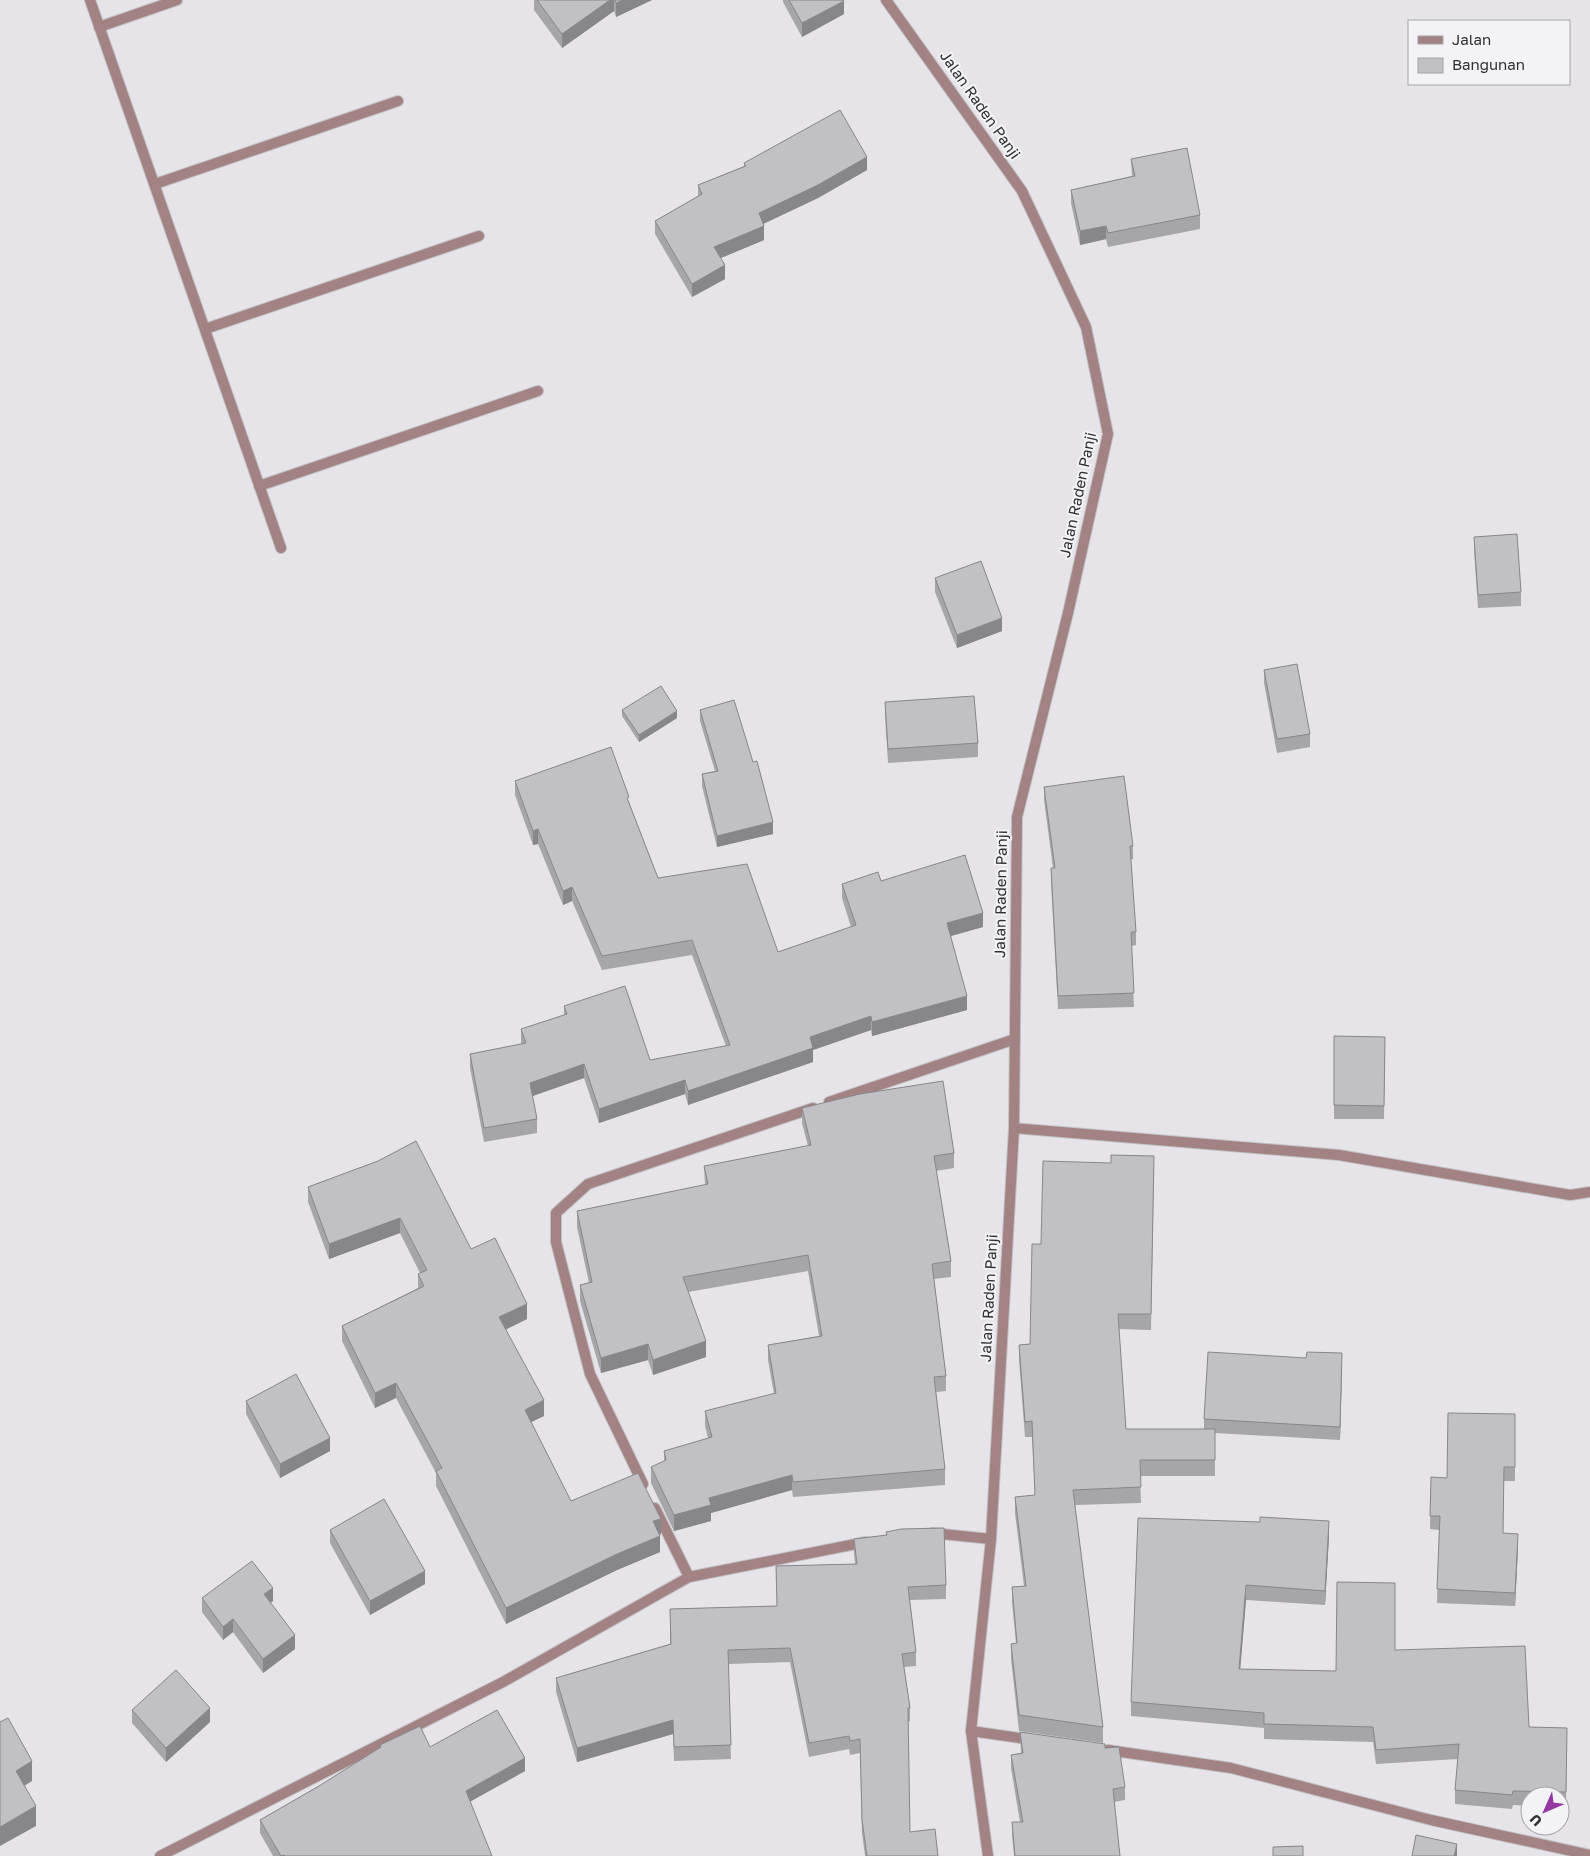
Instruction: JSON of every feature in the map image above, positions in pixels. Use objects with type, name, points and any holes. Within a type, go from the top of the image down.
[{"type":"street","points":[[90,0],[281,548]]},
{"type":"street","points":[[100,27],[177,0]]},
{"type":"street","name":"Jalan Raden Panji","points":[[886,0],[1022,192],[1086,326],[1108,434],[1068,613],[1017,817],[1014,1128],[991,1540],[971,1731],[988,1856]]},
{"type":"street","points":[[154,184],[398,101]]},
{"type":"street","points":[[205,329],[479,236]]},
{"type":"street","points":[[259,486],[538,391]]},
{"type":"street","points":[[689,1577],[590,1374],[556,1242],[556,1213],[588,1184],[1015,1039]]},
{"type":"street","points":[[1014,1128],[1339,1155],[1570,1195],[1590,1192]]},
{"type":"street","points":[[917,1534],[926,1532],[991,1540]]},
{"type":"street","points":[[160,1856],[503,1682],[689,1577],[839,1546],[878,1540]]},
{"type":"street","points":[[971,1731],[1048,1742]]},
{"type":"street","points":[[1096,1749],[1231,1768],[1431,1820],[1590,1856]]},
{"type":"building","points":[[537,0],[610,0],[562,34]]},
{"type":"building","points":[[789,0],[843,0],[844,1],[802,23]]},
{"type":"building","points":[[840,110],[867,157],[818,185],[759,213],[764,226],[714,247],[725,265],[692,284],[655,221],[702,194],[698,185],[746,166],[744,163]]},
{"type":"building","points":[[1187,148],[1200,215],[1108,233],[1106,226],[1080,231],[1071,190],[1135,176],[1131,159]]},
{"type":"building","points":[[1517,534],[1521,592],[1478,595],[1474,537]]},
{"type":"building","points":[[981,561],[1002,618],[957,635],[935,578]]},
{"type":"building","points":[[1297,664],[1310,734],[1277,739],[1264,670]]},
{"type":"building","points":[[661,686],[677,711],[639,735],[622,710]]},
{"type":"building","points":[[974,696],[978,743],[888,749],[885,702]]},
{"type":"building","points":[[734,700],[753,762],[757,761],[773,822],[717,836],[702,774],[718,771],[700,710]]},
{"type":"building","points":[[611,747],[629,797],[627,798],[658,878],[747,864],[778,952],[856,925],[842,884],[878,872],[881,881],[965,855],[983,913],[947,923],[967,996],[872,1022],[871,1016],[810,1037],[813,1048],[688,1091],[685,1080],[599,1109],[584,1064],[530,1083],[537,1119],[484,1128],[470,1054],[526,1043],[521,1029],[567,1014],[564,1006],[625,986],[650,1060],[730,1045],[692,940],[602,956],[572,887],[563,891],[538,829],[533,831],[515,781]]},
{"type":"building","points":[[1124,776],[1133,846],[1130,846],[1136,932],[1131,932],[1134,993],[1058,996],[1051,868],[1055,868],[1044,787]]},
{"type":"building","points":[[1334,1036],[1385,1037],[1384,1106],[1334,1105]]},
{"type":"building","points":[[943,1081],[954,1153],[934,1156],[951,1261],[932,1264],[946,1376],[934,1377],[945,1469],[793,1482],[792,1475],[709,1498],[711,1505],[674,1515],[651,1467],[666,1460],[664,1451],[712,1437],[705,1411],[776,1393],[768,1345],[822,1336],[808,1255],[683,1277],[706,1341],[653,1360],[648,1344],[601,1358],[580,1285],[592,1282],[577,1211],[708,1184],[704,1166],[811,1145],[802,1108],[860,1094]]},
{"type":"building","points":[[416,1141],[471,1249],[495,1238],[527,1304],[499,1317],[544,1400],[525,1410],[571,1501],[638,1473],[661,1519],[653,1521],[660,1536],[617,1554],[506,1608],[436,1471],[442,1468],[396,1383],[375,1393],[342,1326],[424,1286],[418,1274],[427,1270],[400,1218],[329,1244],[308,1187],[378,1161]]},
{"type":"building","points":[[1111,1155],[1154,1156],[1151,1314],[1118,1314],[1126,1429],[1215,1429],[1215,1460],[1140,1460],[1141,1487],[1073,1490],[1103,1727],[1019,1715],[1011,1644],[1017,1643],[1012,1587],[1026,1586],[1015,1497],[1035,1495],[1032,1421],[1025,1422],[1019,1345],[1030,1344],[1032,1244],[1041,1244],[1043,1161],[1111,1163]]},
{"type":"building","points":[[1208,1352],[1306,1358],[1307,1352],[1342,1353],[1340,1427],[1204,1419]]},
{"type":"building","points":[[296,1374],[330,1438],[280,1464],[246,1401]]},
{"type":"building","points":[[1448,1413],[1515,1414],[1515,1467],[1504,1467],[1503,1533],[1518,1534],[1515,1593],[1437,1589],[1440,1516],[1430,1516],[1431,1477],[1447,1478]]},
{"type":"building","points":[[384,1499],[425,1571],[370,1601],[330,1530]]},
{"type":"building","points":[[1260,1517],[1329,1521],[1325,1591],[1246,1585],[1239,1669],[1336,1671],[1337,1582],[1395,1583],[1395,1650],[1525,1646],[1529,1727],[1567,1728],[1566,1786],[1520,1786],[1520,1791],[1513,1791],[1512,1795],[1455,1790],[1459,1744],[1376,1750],[1373,1727],[1264,1724],[1264,1713],[1131,1702],[1138,1518],[1260,1522]]},
{"type":"building","points":[[944,1528],[946,1585],[908,1587],[916,1652],[902,1654],[910,1708],[908,1708],[910,1832],[935,1829],[938,1856],[867,1856],[862,1820],[860,1739],[850,1741],[849,1736],[809,1743],[790,1648],[728,1650],[731,1745],[674,1747],[673,1720],[577,1748],[556,1678],[671,1644],[670,1609],[777,1606],[776,1566],[857,1564],[854,1539],[887,1535],[886,1532],[901,1529]]},
{"type":"building","points":[[252,1561],[273,1588],[264,1594],[295,1635],[263,1659],[233,1619],[223,1627],[202,1598]]},
{"type":"building","points":[[176,1670],[210,1708],[166,1748],[132,1710]]},
{"type":"building","points":[[497,1710],[525,1758],[466,1791],[492,1856],[281,1856],[260,1820],[319,1786],[381,1747],[380,1745],[420,1726],[430,1747]]},
{"type":"building","points":[[8,1718],[32,1761],[16,1771],[36,1806],[0,1827],[0,1722]]},
{"type":"building","points":[[1020,1732],[1105,1744],[1105,1748],[1119,1747],[1125,1787],[1113,1789],[1120,1856],[1015,1856],[1012,1822],[1023,1822],[1011,1755],[1023,1753]]},
{"type":"building","points":[[1416,1835],[1457,1844],[1454,1856],[1412,1856]]},
{"type":"building","points":[[1303,1846],[1303,1856],[1273,1856],[1273,1847]]}]
